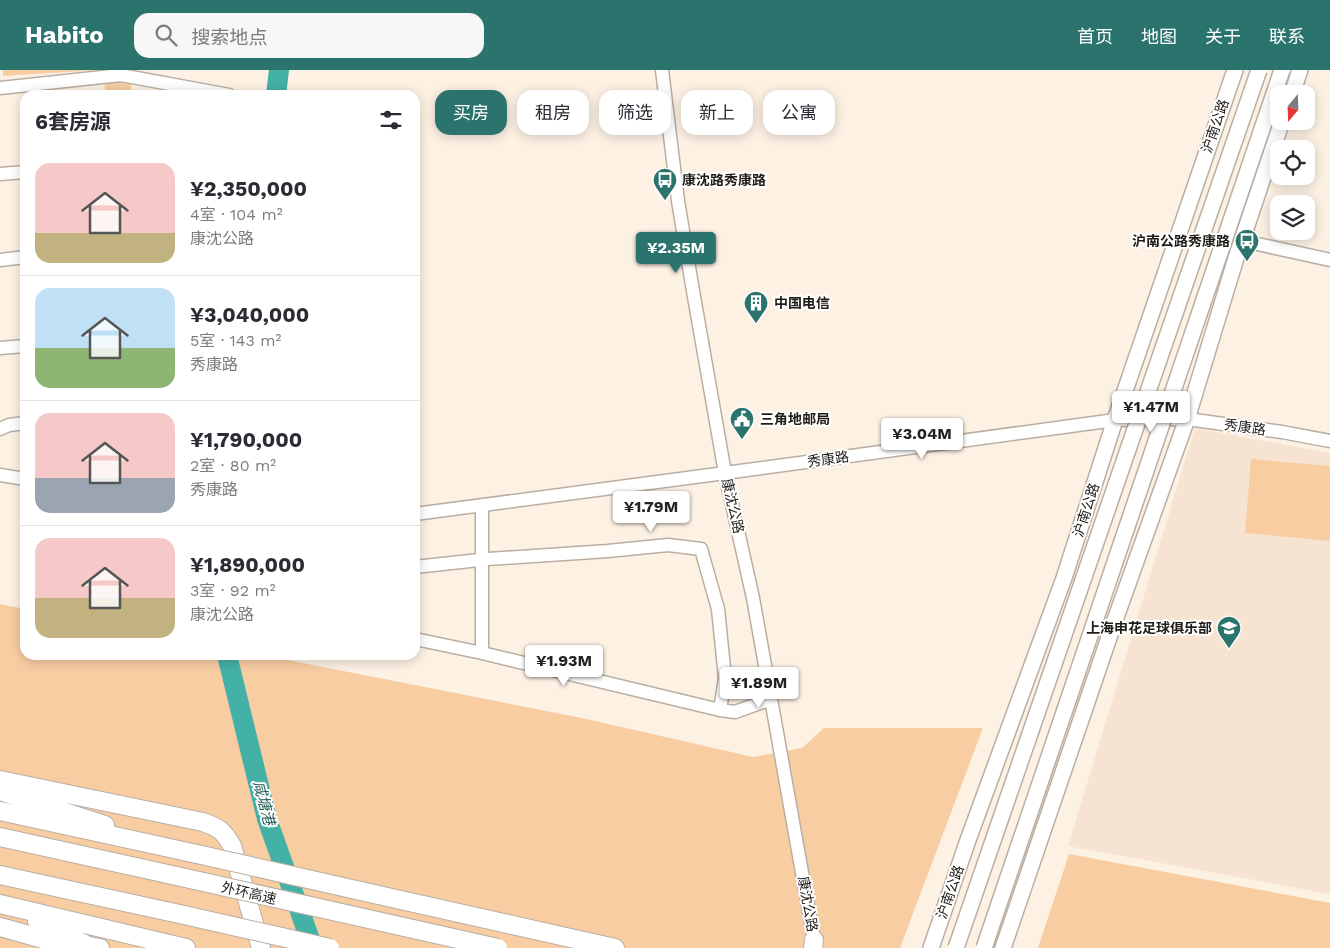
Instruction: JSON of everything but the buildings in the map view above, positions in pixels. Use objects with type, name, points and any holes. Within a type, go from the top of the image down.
[{"type":"highway","points":[[0,780],[216,826],[225,834],[232,846],[261,948]]},
{"type":"highway","points":[[0,791],[102,823],[134,841]]},
{"type":"highway","points":[[0,811],[615,948]]},
{"type":"highway","name":"外环高速","points":[[0,837],[498,948]]},
{"type":"highway","points":[[0,874],[330,948]]},
{"type":"highway","points":[[2,905],[85,947]]},
{"type":"highway","points":[[2,905],[186,948]]},
{"type":"highway","points":[[0,927],[50,941],[85,947]]},
{"type":"main road","name":"沪南公路","points":[[931,948],[968,840],[1064,578],[1115,420],[1235,70]]},
{"type":"main road","points":[[956,948],[1259,70]]},
{"type":"main road","points":[[984,948],[1282,70]]},
{"type":"main road","points":[[1295,85],[1300,70]]},
{"type":"main road","points":[[1003,948],[1102,658],[1187,419],[1242,240],[1279,130]]},
{"type":"street","name":"康沈公路","points":[[662,70],[678,200],[725,473],[754,598],[813,944]]},
{"type":"street","points":[[0,88],[121,75],[201,90]]},
{"type":"street","points":[[0,174],[20,172]]},
{"type":"street","points":[[1242,240],[1330,260]]},
{"type":"street","points":[[0,260],[20,258]]},
{"type":"street","points":[[0,348],[20,346]]},
{"type":"street","name":"秀康路","points":[[420,513],[1115,420],[1187,419],[1282,432],[1330,441]]},
{"type":"street","points":[[0,428],[20,424]]},
{"type":"street","points":[[0,475],[20,478]]},
{"type":"street","points":[[482,505],[482,653]]},
{"type":"street","points":[[420,566],[668,545],[701,549],[718,609],[724,678],[720,710]]},
{"type":"street","points":[[420,640],[720,710],[735,712],[771,699]]},
{"type":"shaded area","points":[[3,70],[98,70],[3,76]]},
{"type":"shaded area","points":[[121,79],[132,82],[131,90],[105,90],[104,83]]},
{"type":"shaded area","name":"上海申花足球俱乐部","points":[[1195,428],[1330,453],[1330,894],[1068,846]]},
{"type":"shaded area","points":[[1251,459],[1330,466],[1330,541],[1245,533]]},
{"type":"shaded area","points":[[0,604],[20,608],[20,660],[287,660],[582,718],[753,757],[802,748],[824,728],[983,728],[900,948],[0,948]]},
{"type":"shaded area","points":[[1069,854],[1330,903],[1330,948],[1038,948]]},
{"type":"waterway","name":"咸塘港","points":[[277,90],[279,70]]},
{"type":"waterway","name":"咸塘港","points":[[228,660],[267,819],[313,948]]},
{"type":"place","name":"康沈路秀康路","points":[[665,201]]},
{"type":"place","name":"沪南公路秀康路","points":[[1247,262]]},
{"type":"place","name":"中国电信","points":[[756,324]]},
{"type":"place","name":"三角地邮局","points":[[742,440]]},
{"type":"place","name":"上海申花足球俱乐部","points":[[1229,649]]}]
